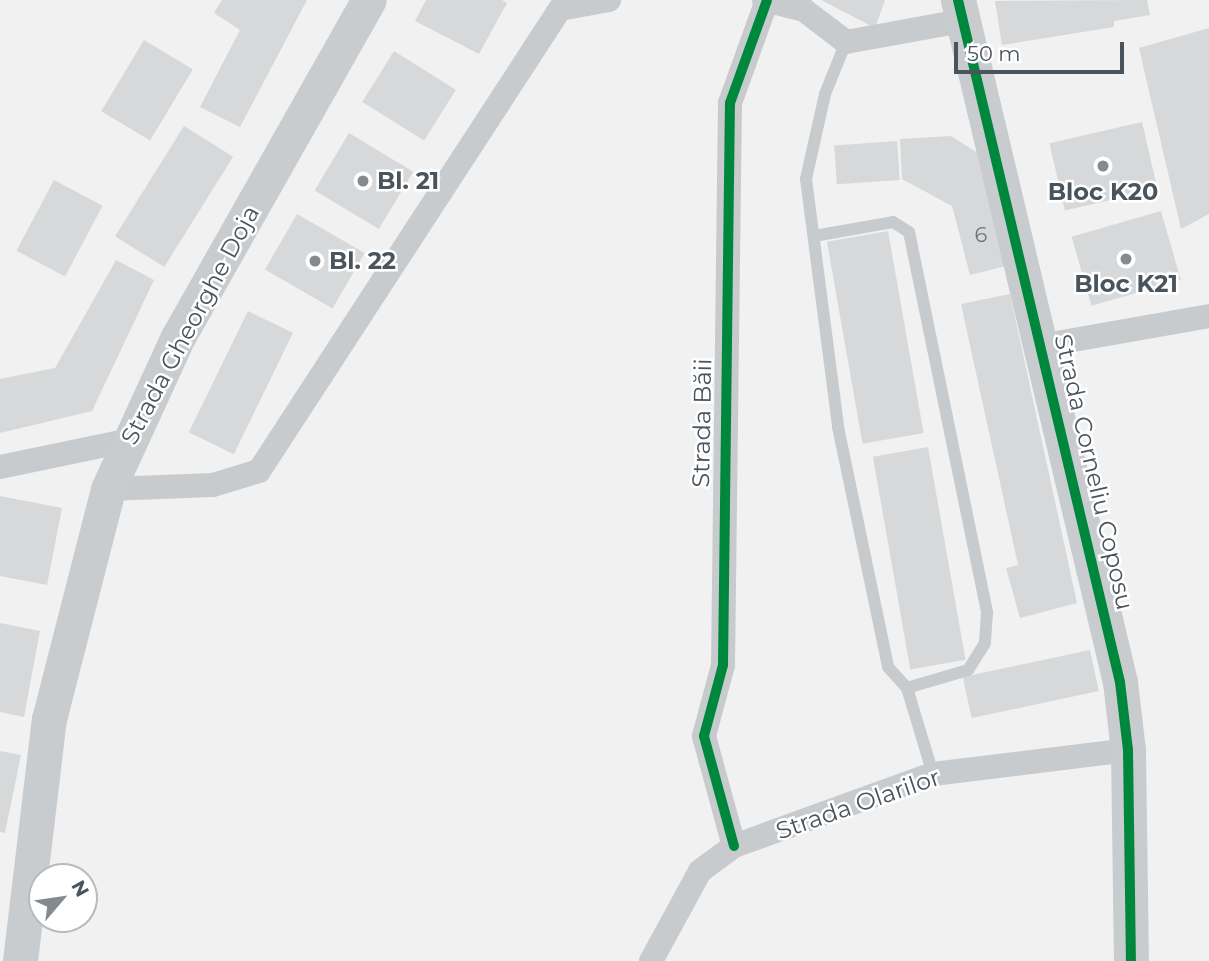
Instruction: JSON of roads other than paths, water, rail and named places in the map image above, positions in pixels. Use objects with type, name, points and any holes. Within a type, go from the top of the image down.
[{"type":"main road","name":"Strada Gheorghe Doja","points":[[20,961],[49,719],[108,489],[126,441],[369,0]]},
{"type":"main road","name":"Strada Corneliu Coposu","points":[[960,11],[1045,345],[1119,682],[1128,750],[1131,961]]},
{"type":"street","points":[[108,489],[213,485],[259,471],[551,5],[608,0]]},
{"type":"street","points":[[765,0],[804,10],[846,42],[960,11]]},
{"type":"street","name":"Strada Băii","points":[[734,846],[704,736],[723,665],[730,103],[765,0]]},
{"type":"street","points":[[1045,345],[1209,316]]},
{"type":"street","points":[[0,467],[126,441]]},
{"type":"street","name":"Strada Olarilor","points":[[651,961],[700,871],[734,846],[933,774],[1128,750]]},
{"type":"lane","points":[[846,42],[825,94],[806,179],[844,454],[888,667],[907,688],[933,774]]},
{"type":"lane","points":[[814,236],[893,222],[909,232],[987,613],[985,643],[968,670],[907,688]]},
{"type":"place","name":"Bloc K20","points":[[1103,166]]},
{"type":"place","name":"Bl. 21","points":[[363,181]]},
{"type":"place","name":"Bloc K21","points":[[1126,259]]},
{"type":"place","name":"Bl. 22","points":[[315,261]]}]
